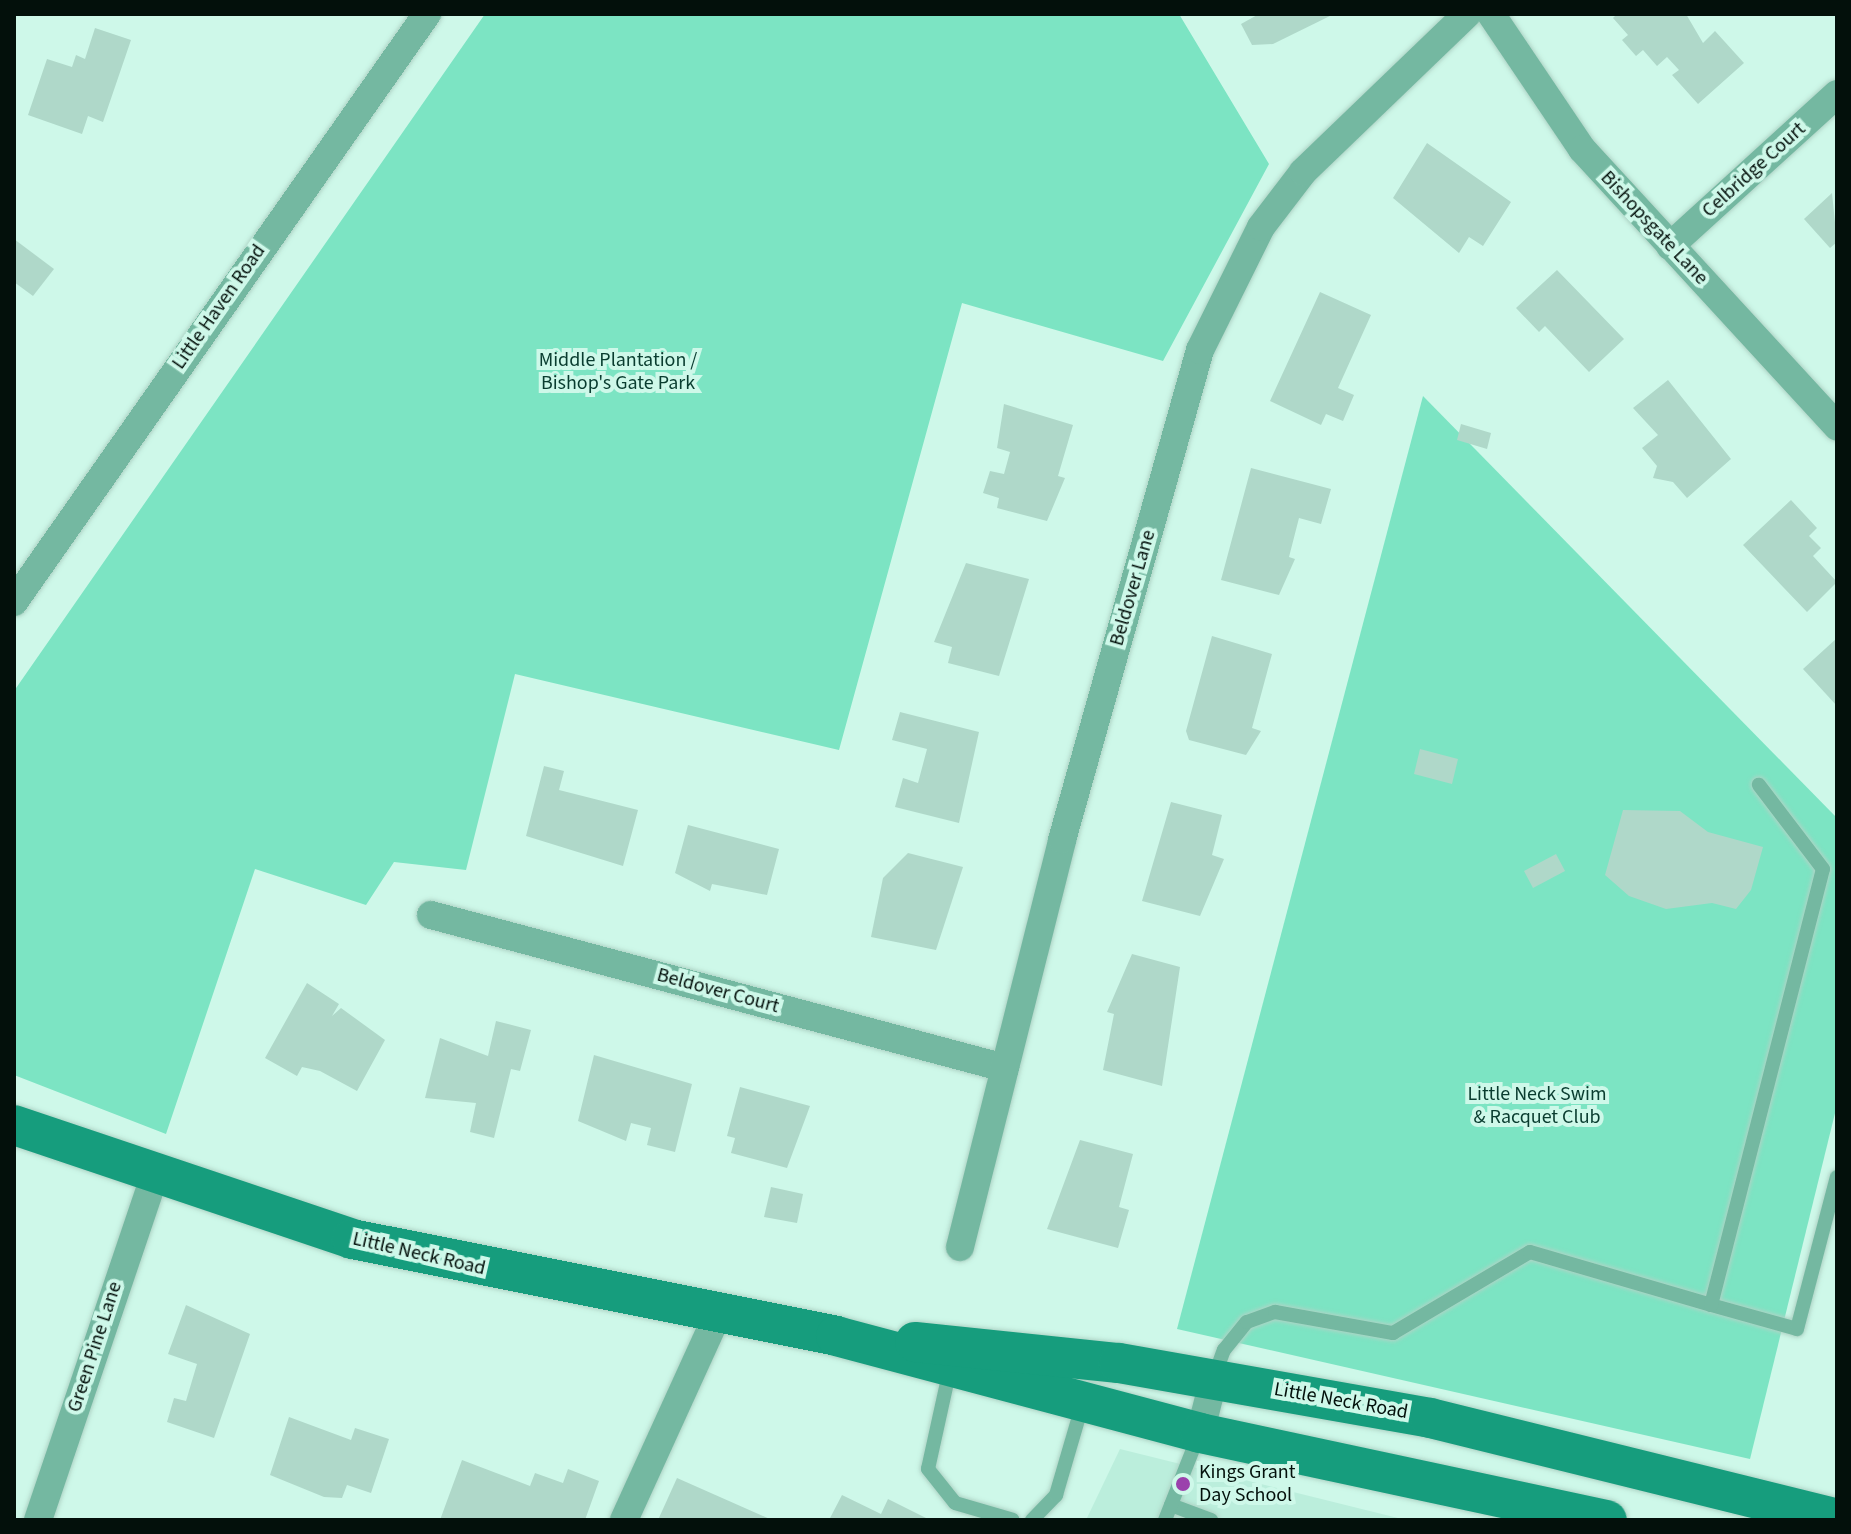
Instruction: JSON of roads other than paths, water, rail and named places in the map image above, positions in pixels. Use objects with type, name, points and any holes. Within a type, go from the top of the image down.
[{"type":"street","name":"Little Haven Road","points":[[14,602],[427,14]]},
{"type":"street","name":"Beldover Lane","points":[[960,1247],[1005,1068],[1195,366],[1227,287],[1303,172],[1467,14]]},
{"type":"street","name":"Bishopsgate Lane","points":[[1491,14],[1561,124],[1837,426]]},
{"type":"street","name":"Celbridge Court","points":[[1670,246],[1837,94]]},
{"type":"street","name":"Beldover Court","points":[[431,915],[1005,1068]]},
{"type":"street","name":"Little Neck Road","points":[[14,1125],[352,1239],[836,1336],[1083,1405],[1200,1433],[1607,1520]]},
{"type":"street","name":"Green Pine Lane","points":[[38,1520],[155,1174]]},
{"type":"street","points":[[624,1520],[718,1314]]},
{"type":"street","name":"Little Neck Road","points":[[836,1336],[1018,1349],[1214,1378],[1652,1468],[1837,1519]]},
{"type":"street","points":[[1200,1433],[1214,1378]]},
{"type":"lane","points":[[1759,785],[1823,869],[1837,882]]},
{"type":"lane","points":[[1711,1305],[1823,869]]},
{"type":"lane","points":[[1214,1378],[1224,1350],[1247,1322],[1275,1312],[1393,1333],[1530,1252],[1797,1329],[1837,1177]]},
{"type":"lane","points":[[950,1369],[928,1469],[955,1503],[1013,1520]]},
{"type":"lane","points":[[1032,1520],[1056,1495],[1083,1405]]},
{"type":"lane","points":[[1165,1520],[1200,1433]]},
{"type":"lane","points":[[1171,1505],[1211,1520]]},
{"type":"place","name":"Kings Grant Day School","points":[[1183,1484]]},
{"type":"park label","name":"Middle Plantation / Bishop's Gate Park","points":[[618,372]]},
{"type":"park label","name":"Little Neck Swim & Racquet Club","points":[[1537,1106]]}]
